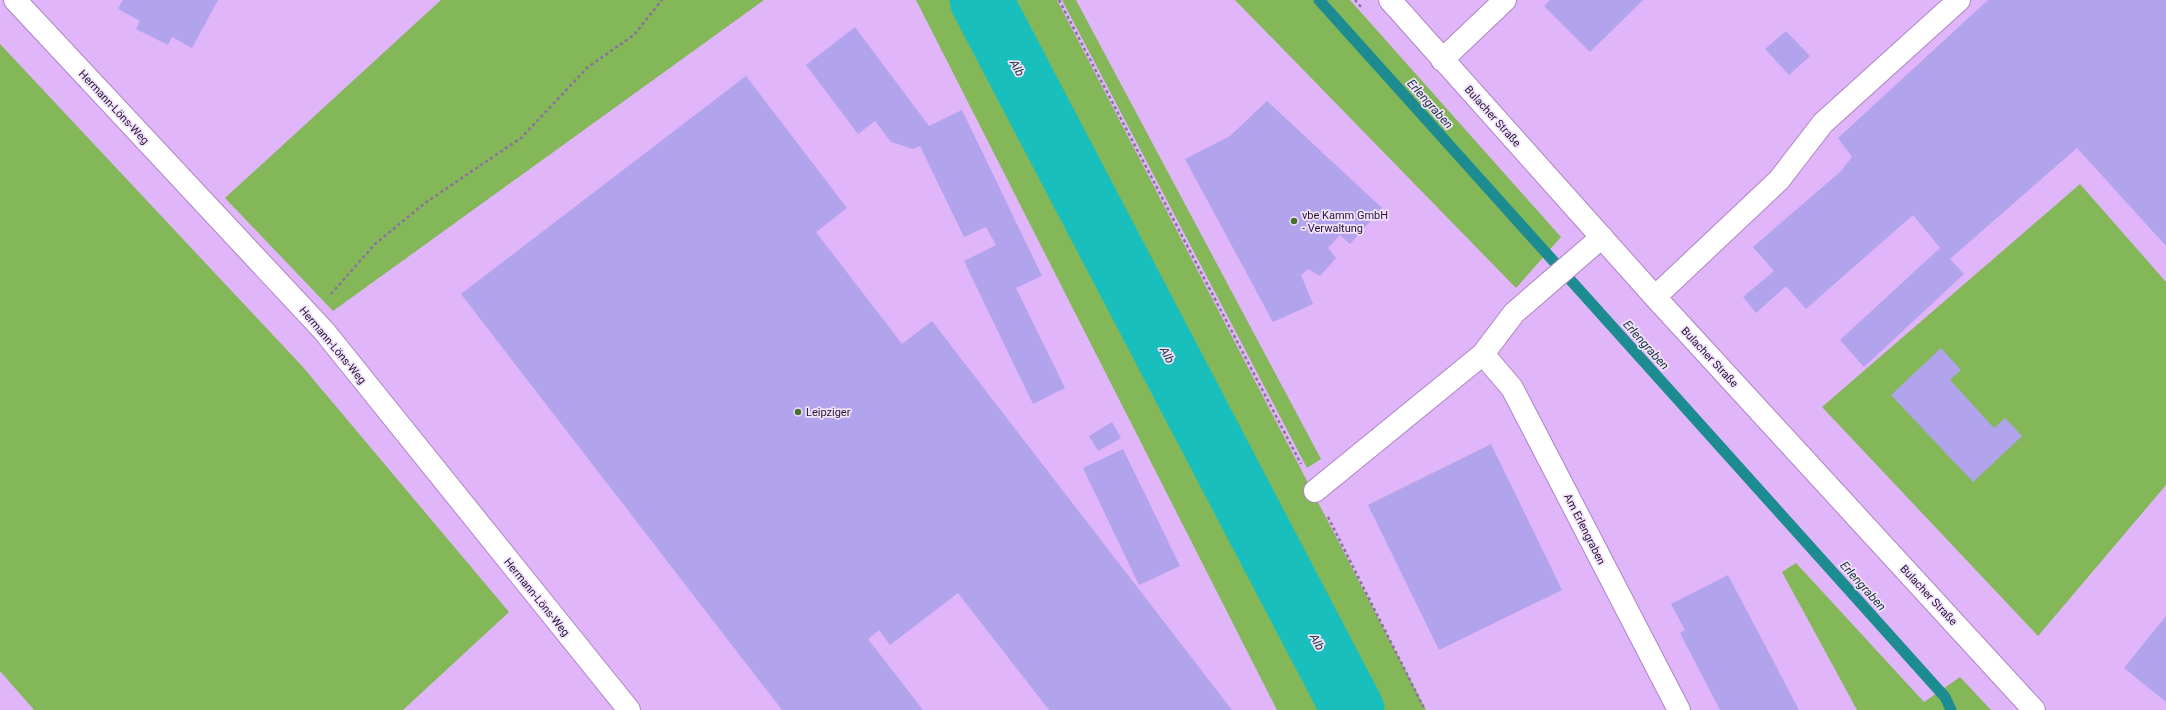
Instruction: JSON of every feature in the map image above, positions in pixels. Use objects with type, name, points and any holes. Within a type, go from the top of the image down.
[{"type":"street","name":"Hermann-Löns-Weg","points":[[15,0],[311,317],[629,710]]},
{"type":"street","name":"Bulacher Straße","points":[[1390,0],[1655,297],[2034,710]]},
{"type":"street","points":[[1442,60],[1505,0]]},
{"type":"street","points":[[1655,297],[1779,180],[1823,123],[1958,0]]},
{"type":"street","points":[[1315,491],[1483,354],[1514,313],[1602,237]]},
{"type":"street","name":"Am Erlengraben","points":[[1483,354],[1512,388],[1680,710]]},
{"type":"path","points":[[311,317],[375,244],[425,203],[521,138],[588,67],[634,35],[662,0]]},
{"type":"path","points":[[1059,0],[1315,491],[1425,710]]},
{"type":"green space","points":[[441,0],[764,0],[333,311],[225,198]]},
{"type":"green space","points":[[916,0],[1057,0],[1426,710],[1277,710]]},
{"type":"green space","points":[[1062,0],[1076,0],[1321,459],[1307,468]]},
{"type":"green space","points":[[1235,0],[1350,0],[1561,237],[1516,288]]},
{"type":"green space","points":[[0,44],[302,366],[509,612],[403,710],[34,710],[0,671]]},
{"type":"green space","points":[[2080,184],[2166,282],[2166,485],[2038,636],[1822,407]]},
{"type":"green space","points":[[1796,563],[1924,702],[1960,677],[1991,710],[1857,710],[1782,572]]},
{"type":"building","points":[[123,0],[218,0],[192,48],[172,37],[168,45],[136,29],[140,21],[118,9]]},
{"type":"building","points":[[1550,0],[1643,0],[1590,52],[1544,6]]},
{"type":"building","points":[[1988,0],[2166,0],[2166,246],[2077,148],[1950,259],[1964,274],[1864,367],[1840,340],[1940,248],[1913,215],[1806,309],[1786,286],[1756,313],[1743,297],[1774,271],[1753,247],[1841,171],[1852,157],[1838,138]]},
{"type":"building","points":[[855,27],[929,126],[962,110],[1042,276],[1016,288],[1065,388],[1033,404],[964,261],[996,245],[986,227],[964,237],[920,146],[913,149],[891,142],[875,121],[858,134],[806,65]]},
{"type":"building","points":[[1786,31],[1810,56],[1789,75],[1765,49]]},
{"type":"building","points":[[746,76],[847,208],[816,232],[902,344],[932,321],[1232,710],[1049,710],[958,593],[890,645],[879,630],[868,639],[923,710],[782,710],[461,294]]},
{"type":"building","name":"vbe Kamm GmbH - Verwaltung","points":[[1267,101],[1382,208],[1350,244],[1340,235],[1328,248],[1336,258],[1320,276],[1308,269],[1301,275],[1313,304],[1273,322],[1185,159],[1230,136]]},
{"type":"building","points":[[1941,348],[1961,370],[1950,380],[1994,428],[2005,418],[2022,436],[1973,482],[1891,395]]},
{"type":"building","points":[[1112,422],[1121,438],[1098,451],[1089,436]]},
{"type":"building","points":[[1491,444],[1562,590],[1439,650],[1368,505]]},
{"type":"building","points":[[1123,449],[1180,566],[1139,585],[1083,468]]},
{"type":"building","points":[[1728,575],[1799,710],[1720,710],[1680,633],[1685,630],[1671,604]]},
{"type":"building","points":[[2166,616],[2166,702],[2124,668]]},
{"type":"waterway","name":"Alb","points":[[981,0],[1353,710]]},
{"type":"waterway","name":"Erlengraben","points":[[1319,0],[1945,697],[1951,710]]},
{"type":"place","name":"vbe Kamm GmbH - Verwaltung","points":[[1294,221]]},
{"type":"place","name":"Leipziger","points":[[798,412]]}]
